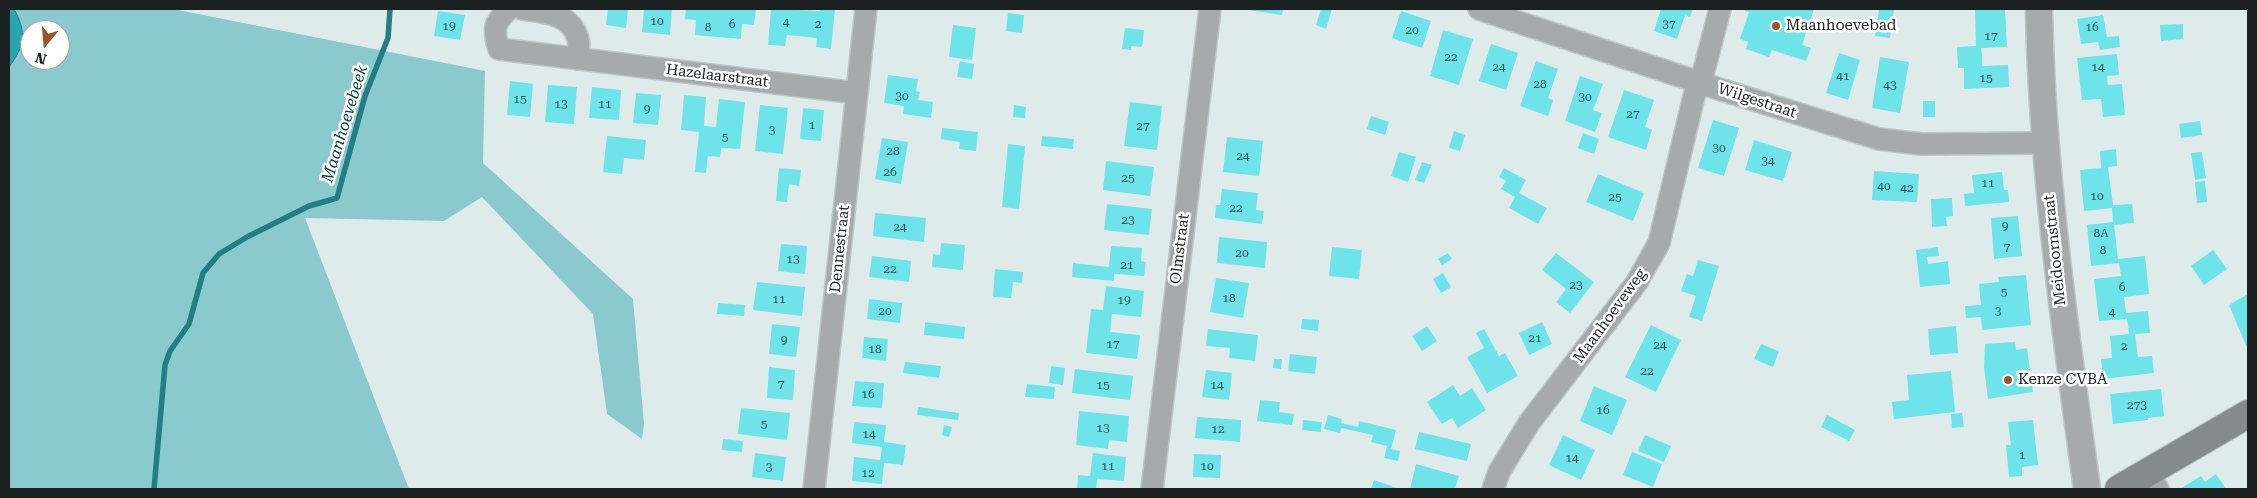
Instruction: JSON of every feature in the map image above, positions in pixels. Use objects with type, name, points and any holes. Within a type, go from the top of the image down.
[{"type":"main road","points":[[2119,489],[2152,481],[2248,414]]},
{"type":"street","name":"Hazelaarstraat","points":[[509,9],[498,18],[494,34],[499,50],[857,93]]},
{"type":"street","points":[[522,9],[554,14],[568,22],[578,40],[577,59]]},
{"type":"street","name":"Dennestraat","points":[[814,489],[866,9]]},
{"type":"street","name":"Olmstraat","points":[[1152,489],[1210,9]]},
{"type":"street","name":"Wilgestraat","points":[[1479,9],[1879,139],[1921,144],[2044,143]]},
{"type":"street","name":"Maanhoeveweg","points":[[1493,489],[1499,472],[1529,423],[1637,282],[1659,243],[1694,96],[1700,82],[1720,9]]},
{"type":"street","name":"Meidoornstraat","points":[[2039,9],[2044,143],[2056,269],[2087,489]]},
{"type":"shaded area","points":[[9,9],[173,9],[485,71],[483,163],[633,299],[644,424],[642,439],[607,414],[593,314],[482,197],[444,221],[305,218],[409,489],[9,489]]},
{"type":"shaded area","points":[[9,9],[14,9],[20,22],[20,47],[9,67]]},
{"type":"building","points":[[608,9],[628,9],[626,28],[606,25]]},
{"type":"building","points":[[644,9],[672,9],[670,35],[642,32]]},
{"type":"building","points":[[686,9],[756,9],[754,25],[742,24],[741,39],[695,35],[696,20],[685,19]]},
{"type":"building","points":[[771,9],[820,11],[820,9],[835,9],[831,49],[816,47],[817,38],[787,35],[785,46],[768,45]]},
{"type":"building","points":[[1242,9],[1283,9],[1282,15]]},
{"type":"building","points":[[1321,9],[1332,9],[1326,29],[1316,25]]},
{"type":"building","points":[[1661,9],[1693,9],[1690,17],[1685,15],[1677,39],[1654,31]]},
{"type":"building","name":"Maanhoevebad","points":[[1746,9],[1814,9],[1802,45],[1811,48],[1806,61],[1772,50],[1769,57],[1746,49],[1748,42],[1740,39],[1749,12],[1745,11]]},
{"type":"building","points":[[1879,9],[1894,9],[1890,38],[1875,36]]},
{"type":"building","points":[[1975,9],[2005,9],[2007,47],[1981,48],[1982,66],[2008,65],[2009,87],[1964,89],[1964,68],[1958,68],[1957,47],[1976,46]]},
{"type":"building","points":[[438,11],[465,15],[460,40],[434,36]]},
{"type":"building","points":[[1401,11],[1431,21],[1422,48],[1392,38]]},
{"type":"building","points":[[1008,13],[1024,15],[1022,33],[1006,31]]},
{"type":"building","points":[[2103,15],[2107,37],[2119,36],[2120,47],[2100,50],[2098,42],[2081,44],[2077,19]]},
{"type":"building","points":[[2183,24],[2183,39],[2161,41],[2160,25]]},
{"type":"building","points":[[953,25],[976,28],[972,60],[949,57]]},
{"type":"building","points":[[1125,28],[1144,30],[1142,47],[1131,46],[1131,50],[1122,49]]},
{"type":"building","points":[[1443,30],[1473,39],[1459,85],[1430,76]]},
{"type":"building","points":[[1491,44],[1518,53],[1506,90],[1479,81]]},
{"type":"building","points":[[1839,53],[1860,60],[1848,100],[1826,93]]},
{"type":"building","points":[[2117,54],[2119,75],[2107,76],[2108,85],[2122,84],[2125,115],[2103,117],[2101,99],[2082,100],[2077,58]]},
{"type":"building","points":[[1880,57],[1909,62],[1900,113],[1872,108]]},
{"type":"building","points":[[960,61],[974,64],[972,79],[957,77]]},
{"type":"building","points":[[1536,61],[1558,69],[1548,98],[1553,100],[1548,116],[1520,106]]},
{"type":"building","points":[[888,75],[918,79],[916,91],[920,92],[918,100],[933,102],[931,118],[903,114],[904,106],[884,103]]},
{"type":"building","points":[[1580,76],[1603,84],[1593,110],[1602,113],[1595,132],[1565,121]]},
{"type":"building","points":[[510,81],[533,84],[530,117],[507,115]]},
{"type":"building","points":[[548,85],[577,87],[574,124],[545,122]]},
{"type":"building","points":[[592,87],[621,90],[619,120],[589,118]]},
{"type":"building","points":[[1624,90],[1654,100],[1645,127],[1652,130],[1646,150],[1608,137]]},
{"type":"building","points":[[636,93],[661,95],[658,125],[633,123]]},
{"type":"building","points":[[684,95],[706,97],[704,126],[716,127],[719,99],[745,102],[740,149],[721,148],[720,157],[708,156],[706,173],[695,172],[699,132],[681,130]]},
{"type":"building","points":[[1923,101],[1935,101],[1935,117],[1923,117]]},
{"type":"building","points":[[1130,102],[1162,106],[1157,150],[1124,146]]},
{"type":"building","points":[[760,105],[788,108],[783,154],[755,151]]},
{"type":"building","points":[[1014,105],[1026,107],[1025,118],[1013,117]]},
{"type":"building","points":[[803,108],[824,110],[821,141],[800,139]]},
{"type":"building","points":[[1371,116],[1389,122],[1385,135],[1367,129]]},
{"type":"building","points":[[1713,120],[1739,128],[1724,176],[1698,168]]},
{"type":"building","points":[[2200,121],[2202,135],[2181,138],[2179,124]]},
{"type":"building","points":[[942,128],[978,132],[976,151],[959,149],[960,142],[941,139]]},
{"type":"building","points":[[1454,131],[1465,135],[1460,151],[1449,148]]},
{"type":"building","points":[[1583,133],[1599,139],[1594,154],[1578,148]]},
{"type":"building","points":[[607,136],[646,140],[644,160],[624,158],[622,174],[603,172]]},
{"type":"building","points":[[1042,136],[1074,139],[1073,149],[1041,146]]},
{"type":"building","points":[[1227,137],[1263,141],[1259,176],[1223,172]]},
{"type":"building","points":[[882,138],[908,142],[901,184],[875,179]]},
{"type":"building","points":[[1754,140],[1792,152],[1783,181],[1745,170]]},
{"type":"building","points":[[1008,144],[1025,146],[1019,209],[1002,207]]},
{"type":"building","points":[[2116,149],[2117,166],[2108,167],[2113,205],[2132,204],[2134,223],[2114,225],[2118,259],[2145,256],[2149,294],[2124,297],[2126,313],[2148,311],[2150,333],[2135,334],[2138,357],[2152,356],[2154,373],[2103,379],[2101,359],[2112,358],[2110,336],[2129,334],[2127,319],[2099,321],[2094,279],[2121,276],[2119,263],[2091,266],[2087,225],[2113,222],[2112,208],[2084,211],[2080,170],[2101,168],[2100,151]]},
{"type":"building","points":[[1399,152],[1416,157],[1408,182],[1391,176]]},
{"type":"building","points":[[2202,152],[2206,178],[2195,180],[2191,153]]},
{"type":"building","points":[[1106,161],[1154,167],[1150,196],[1103,190]]},
{"type":"building","points":[[1422,162],[1432,165],[1424,183],[1415,180]]},
{"type":"building","points":[[779,168],[801,170],[799,186],[789,184],[787,202],[776,201]]},
{"type":"building","points":[[1504,168],[1526,180],[1519,193],[1547,208],[1538,224],[1509,208],[1515,197],[1501,189],[1506,181],[1499,177]]},
{"type":"building","points":[[1874,171],[1919,174],[1917,202],[1872,200]]},
{"type":"building","points":[[2002,172],[2004,190],[2008,190],[2009,202],[1965,206],[1964,194],[1974,193],[1972,175]]},
{"type":"building","points":[[1598,174],[1644,193],[1633,221],[1586,202]]},
{"type":"building","points":[[2205,181],[2207,202],[2197,203],[2195,182]]},
{"type":"building","points":[[1222,189],[1258,193],[1256,210],[1264,211],[1262,224],[1215,218],[1216,205],[1220,205]]},
{"type":"building","points":[[1952,198],[1953,216],[1946,217],[1947,226],[1932,227],[1931,199]]},
{"type":"building","points":[[1107,204],[1152,209],[1149,235],[1104,230]]},
{"type":"building","points":[[875,213],[926,218],[924,242],[873,236]]},
{"type":"building","points":[[2018,216],[2022,256],[1994,259],[1991,218]]},
{"type":"building","points":[[1219,237],[1267,242],[1265,268],[1217,263]]},
{"type":"building","points":[[941,243],[965,245],[963,270],[932,267],[933,254],[940,255]]},
{"type":"building","points":[[781,244],[807,246],[805,274],[778,271]]},
{"type":"building","points":[[1111,246],[1142,248],[1141,261],[1146,262],[1144,276],[1114,274],[1114,281],[1072,277],[1073,263],[1109,267]]},
{"type":"building","points":[[1332,247],[1362,250],[1359,279],[1329,276]]},
{"type":"building","points":[[1938,247],[1939,256],[1927,257],[1928,264],[1948,261],[1950,284],[1920,287],[1916,250]]},
{"type":"building","points":[[2213,250],[2227,269],[2204,285],[2191,266]]},
{"type":"building","points":[[1448,253],[1452,259],[1442,265],[1438,259]]},
{"type":"building","points":[[1556,253],[1594,282],[1570,313],[1556,302],[1566,289],[1542,270]]},
{"type":"building","points":[[872,256],[911,261],[909,282],[869,277]]},
{"type":"building","points":[[1698,260],[1719,266],[1702,321],[1689,317],[1696,296],[1681,291],[1687,274],[1693,276]]},
{"type":"building","points":[[995,269],[1023,272],[1022,283],[1013,282],[1011,298],[993,297]]},
{"type":"building","points":[[1443,273],[1451,287],[1441,293],[1433,279]]},
{"type":"building","points":[[2026,275],[2031,325],[1982,330],[1981,317],[1966,318],[1965,306],[1981,305],[1979,284],[1999,282],[1998,277]]},
{"type":"building","points":[[1216,278],[1249,283],[1243,318],[1210,312]]},
{"type":"building","points":[[757,282],[805,287],[802,316],[753,310]]},
{"type":"building","points":[[1106,286],[1144,291],[1141,317],[1112,314],[1110,332],[1140,335],[1137,359],[1086,353],[1091,309],[1103,310]]},
{"type":"building","points":[[2248,294],[2248,350],[2229,305]]},
{"type":"building","points":[[869,299],[902,303],[900,323],[867,319]]},
{"type":"building","points":[[718,303],[745,305],[744,316],[717,314]]},
{"type":"building","points":[[1302,319],[1319,320],[1318,331],[1301,329]]},
{"type":"building","points":[[925,322],[965,327],[964,339],[924,335]]},
{"type":"building","points":[[1542,322],[1552,344],[1529,355],[1519,333]]},
{"type":"building","points":[[772,324],[800,327],[796,357],[769,354]]},
{"type":"building","points":[[1651,325],[1681,340],[1656,392],[1625,377]]},
{"type":"building","points":[[1427,326],[1437,341],[1422,351],[1412,336]]},
{"type":"building","points":[[1956,326],[1958,353],[1930,355],[1928,329]]},
{"type":"building","points":[[1208,329],[1258,335],[1255,361],[1229,358],[1230,348],[1206,346]]},
{"type":"building","points":[[1484,329],[1499,356],[1505,353],[1518,376],[1487,393],[1467,357],[1484,348],[1476,333]]},
{"type":"building","points":[[864,337],[888,339],[886,361],[862,358]]},
{"type":"building","name":"Kenze CVBA","points":[[2015,342],[2016,350],[2027,348],[2033,392],[1988,399],[1984,367],[1985,344]]},
{"type":"building","points":[[1761,344],[1779,351],[1773,367],[1754,359]]},
{"type":"building","points":[[1290,354],[1317,357],[1315,374],[1288,371]]},
{"type":"building","points":[[1274,359],[1282,359],[1281,369],[1273,368]]},
{"type":"building","points":[[905,362],[941,366],[939,378],[903,373]]},
{"type":"building","points":[[1051,366],[1065,368],[1063,385],[1049,383]]},
{"type":"building","points":[[769,367],[795,370],[793,400],[767,398]]},
{"type":"building","points":[[1075,369],[1133,376],[1130,400],[1072,393]]},
{"type":"building","points":[[1206,370],[1232,373],[1229,400],[1202,397]]},
{"type":"building","points":[[1951,371],[1955,412],[1894,419],[1892,402],[1909,400],[1907,375]]},
{"type":"building","points":[[855,381],[884,383],[882,408],[852,406]]},
{"type":"building","points":[[1027,384],[1055,387],[1054,399],[1025,397]]},
{"type":"building","points":[[1453,385],[1460,396],[1472,388],[1486,410],[1458,428],[1452,418],[1442,424],[1427,402]]},
{"type":"building","points":[[1594,386],[1627,400],[1612,435],[1580,421]]},
{"type":"building","points":[[2161,389],[2164,416],[2113,424],[2110,394]]},
{"type":"building","points":[[1260,400],[1280,402],[1279,412],[1294,414],[1292,425],[1257,421]]},
{"type":"building","points":[[918,407],[959,413],[958,420],[917,415]]},
{"type":"building","points":[[741,408],[790,413],[787,440],[738,434]]},
{"type":"building","points":[[1079,411],[1129,416],[1127,442],[1109,440],[1108,449],[1076,445]]},
{"type":"building","points":[[1962,413],[1964,427],[1952,428],[1951,414]]},
{"type":"building","points":[[1328,415],[1342,419],[1341,423],[1358,427],[1359,421],[1396,430],[1391,449],[1400,451],[1398,461],[1384,458],[1387,446],[1371,442],[1373,435],[1341,428],[1340,433],[1324,429]]},
{"type":"building","points":[[1827,415],[1855,430],[1849,441],[1821,427]]},
{"type":"building","points":[[1197,417],[1241,420],[1240,442],[1195,438]]},
{"type":"building","points":[[1303,420],[1322,422],[1321,432],[1302,430]]},
{"type":"building","points":[[2033,420],[2038,465],[2022,467],[2022,476],[2009,477],[2006,445],[2011,445],[2008,422]]},
{"type":"building","points":[[854,422],[886,425],[884,442],[906,445],[903,465],[884,463],[882,484],[852,481],[854,457],[880,460],[882,447],[852,443]]},
{"type":"building","points":[[944,425],[952,427],[949,437],[942,435]]},
{"type":"building","points":[[1419,432],[1471,444],[1467,461],[1415,449]]},
{"type":"building","points":[[1563,435],[1595,450],[1581,480],[1549,465]]},
{"type":"building","points":[[1645,435],[1671,446],[1664,462],[1638,451]]},
{"type":"building","points":[[723,439],[743,441],[742,452],[722,450]]},
{"type":"building","points":[[1632,452],[1662,464],[1653,487],[1623,475]]},
{"type":"building","points":[[755,453],[786,457],[783,481],[752,477]]},
{"type":"building","points":[[1093,453],[1126,457],[1124,481],[1097,479],[1096,489],[1077,489],[1078,475],[1090,476]]},
{"type":"building","points":[[1194,454],[1221,455],[1220,478],[1193,477]]},
{"type":"building","points":[[1416,464],[1459,476],[1455,489],[1410,489]]},
{"type":"building","points":[[2216,474],[2226,489],[2180,489],[2201,476],[2205,482]]},
{"type":"building","points":[[1374,480],[1397,488],[1371,489]]},
{"type":"waterway","name":"Maanhoevebeek","points":[[154,489],[165,365],[170,351],[189,324],[203,273],[219,254],[247,237],[309,206],[337,198],[365,96],[388,38],[390,9]]},
{"type":"place","name":"Maanhoevebad","points":[[1776,26]]},
{"type":"place","name":"Kenze CVBA","points":[[2008,380]]}]
